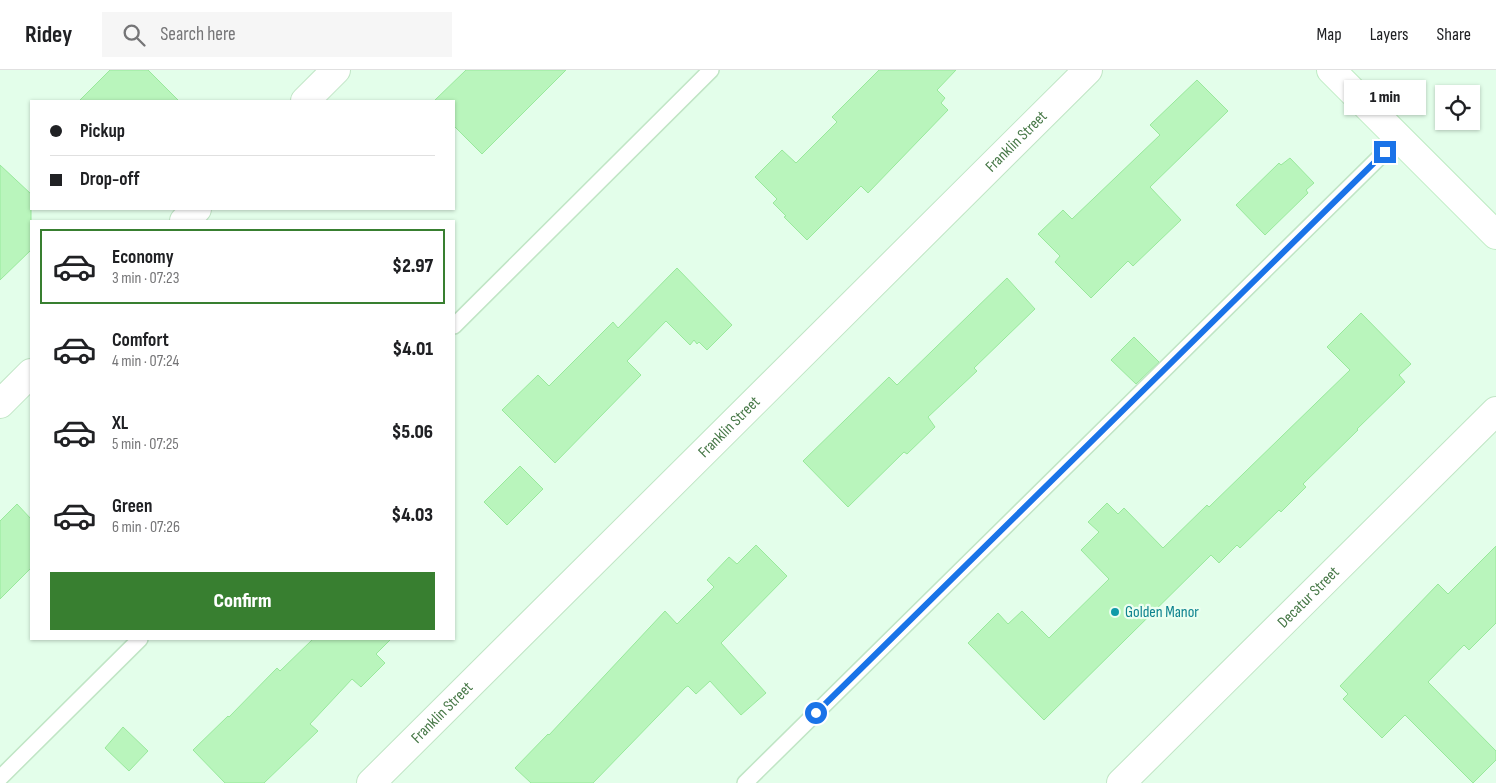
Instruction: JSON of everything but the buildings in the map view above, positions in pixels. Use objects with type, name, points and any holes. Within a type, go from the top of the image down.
[{"type":"street","points":[[306,100],[336,70]]},
{"type":"street","name":"Franklin Street","points":[[371,783],[1088,70]]},
{"type":"street","points":[[1331,70],[1496,235]]},
{"type":"street","points":[[185,220],[196,210]]},
{"type":"street","points":[[0,404],[30,374]]},
{"type":"street","name":"Decatur Street","points":[[1121,783],[1496,411]]},
{"type":"lane","points":[[455,325],[711,70]]},
{"type":"lane","points":[[745,783],[1399,138]]},
{"type":"lane","points":[[0,778],[139,640]]},
{"type":"place","name":"Golden Manor","points":[[1115,612]]},
{"type":"route","points":[[816,713],[1385,152]]}]
